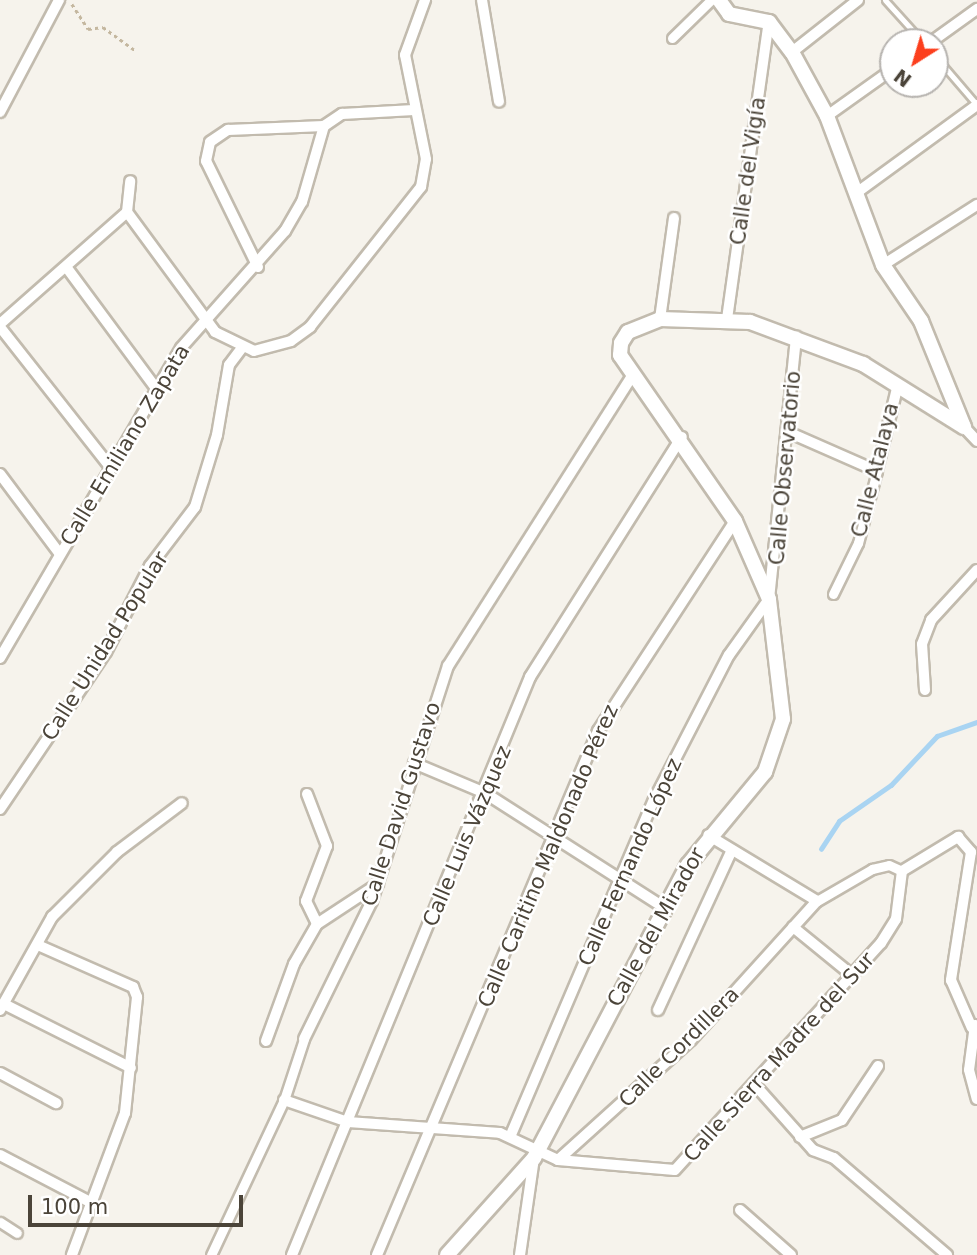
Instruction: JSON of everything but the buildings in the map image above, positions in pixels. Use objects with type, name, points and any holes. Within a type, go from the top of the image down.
[{"type":"street","points":[[130,181],[127,212],[206,322],[241,349],[277,348],[310,327],[421,187],[426,159],[405,55],[425,0]]},
{"type":"street","points":[[482,0],[499,102]]},
{"type":"street","points":[[792,52],[858,0]]},
{"type":"street","points":[[0,112],[54,2]]},
{"type":"street","points":[[671,38],[717,3],[769,22],[792,52],[827,116],[859,191],[883,265],[921,321],[964,427]]},
{"type":"street","points":[[949,29],[977,9]]},
{"type":"street","name":"Calle del Vigía","points":[[727,319],[769,22]]},
{"type":"street","points":[[827,116],[879,79]]},
{"type":"street","points":[[859,191],[977,105]]},
{"type":"street","points":[[258,267],[206,161],[210,142],[228,130],[324,126],[342,114],[414,110]]},
{"type":"street","name":"Calle Emiliano Zapata","points":[[0,658],[181,348],[258,267],[302,202],[324,126]]},
{"type":"street","points":[[883,265],[977,205]]},
{"type":"street","points":[[111,468],[0,326],[127,212]]},
{"type":"street","points":[[660,319],[674,218]]},
{"type":"street","points":[[67,268],[158,390]]},
{"type":"street","name":"Calle del Mirador","points":[[447,1255],[537,1154],[665,908],[708,835],[775,753],[783,719],[769,599],[735,521],[682,438],[620,355],[621,343],[628,332],[660,319],[727,319],[796,336],[898,384],[964,427],[977,441]]},
{"type":"street","name":"Calle Observatorio","points":[[769,599],[796,336]]},
{"type":"street","name":"Calle Unidad Popular","points":[[0,809],[106,652],[150,566],[195,507],[217,435],[229,365],[241,349]]},
{"type":"street","name":"Calle David Gustavo","points":[[211,1255],[284,1100],[304,1039],[379,884],[414,763],[448,666],[633,375]]},
{"type":"street","name":"Calle Atalaya","points":[[833,594],[858,542],[898,384]]},
{"type":"street","points":[[788,432],[877,471]]},
{"type":"street","name":"Calle Luis Vázquez","points":[[292,1255],[485,793],[530,677],[682,438]]},
{"type":"street","points":[[0,474],[59,553]]},
{"type":"street","name":"Calle Caritino Maldonado Pérez","points":[[377,1255],[551,840],[611,706],[735,521]]},
{"type":"street","points":[[925,690],[922,644],[940,603],[977,570]]},
{"type":"street","name":"Calle Fernando López","points":[[510,1137],[618,880],[689,728],[769,599]]},
{"type":"street","points":[[414,763],[485,793],[551,840],[665,908]]},
{"type":"street","points":[[307,794],[327,846],[306,901],[317,924]]},
{"type":"street","points":[[131,1068],[2,1007],[40,946],[52,917],[83,883],[182,803]]},
{"type":"street","points":[[708,835],[817,901],[872,869],[889,865],[902,870],[944,841],[968,842],[951,980],[975,1025],[969,1070],[977,1099]]},
{"type":"street","points":[[658,1010],[732,850]]},
{"type":"street","name":"Calle Sierra Madre del Sur","points":[[558,1160],[675,1170],[756,1086],[881,943],[896,919],[902,870]]},
{"type":"street","points":[[266,1041],[294,964],[317,924],[379,884]]},
{"type":"street","name":"Calle Cordillera","points":[[558,1160],[691,1041],[817,901]]},
{"type":"street","points":[[793,927],[852,976]]},
{"type":"street","points":[[40,946],[133,987],[131,1068],[125,1112],[72,1255]]},
{"type":"street","points":[[800,1137],[842,1120],[877,1066]]},
{"type":"street","points":[[0,1073],[55,1102]]},
{"type":"street","points":[[756,1086],[800,1137],[947,1255]]},
{"type":"street","points":[[284,1100],[348,1122],[427,1132],[510,1137],[537,1154],[558,1160]]},
{"type":"street","points":[[520,1255],[537,1154]]},
{"type":"street","points":[[2,1160],[90,1202]]},
{"type":"street","points":[[740,1210],[792,1255]]},
{"type":"street","points":[[0,1222],[17,1233]]},
{"type":"lane","points":[[885,0],[910,28]]},
{"type":"lane","points":[[949,72],[977,105]]},
{"type":"path","points":[[66,0],[84,15],[88,29],[103,27],[135,50]]},
{"type":"waterway","points":[[821,849],[839,821],[891,785],[937,736],[977,722]]}]
